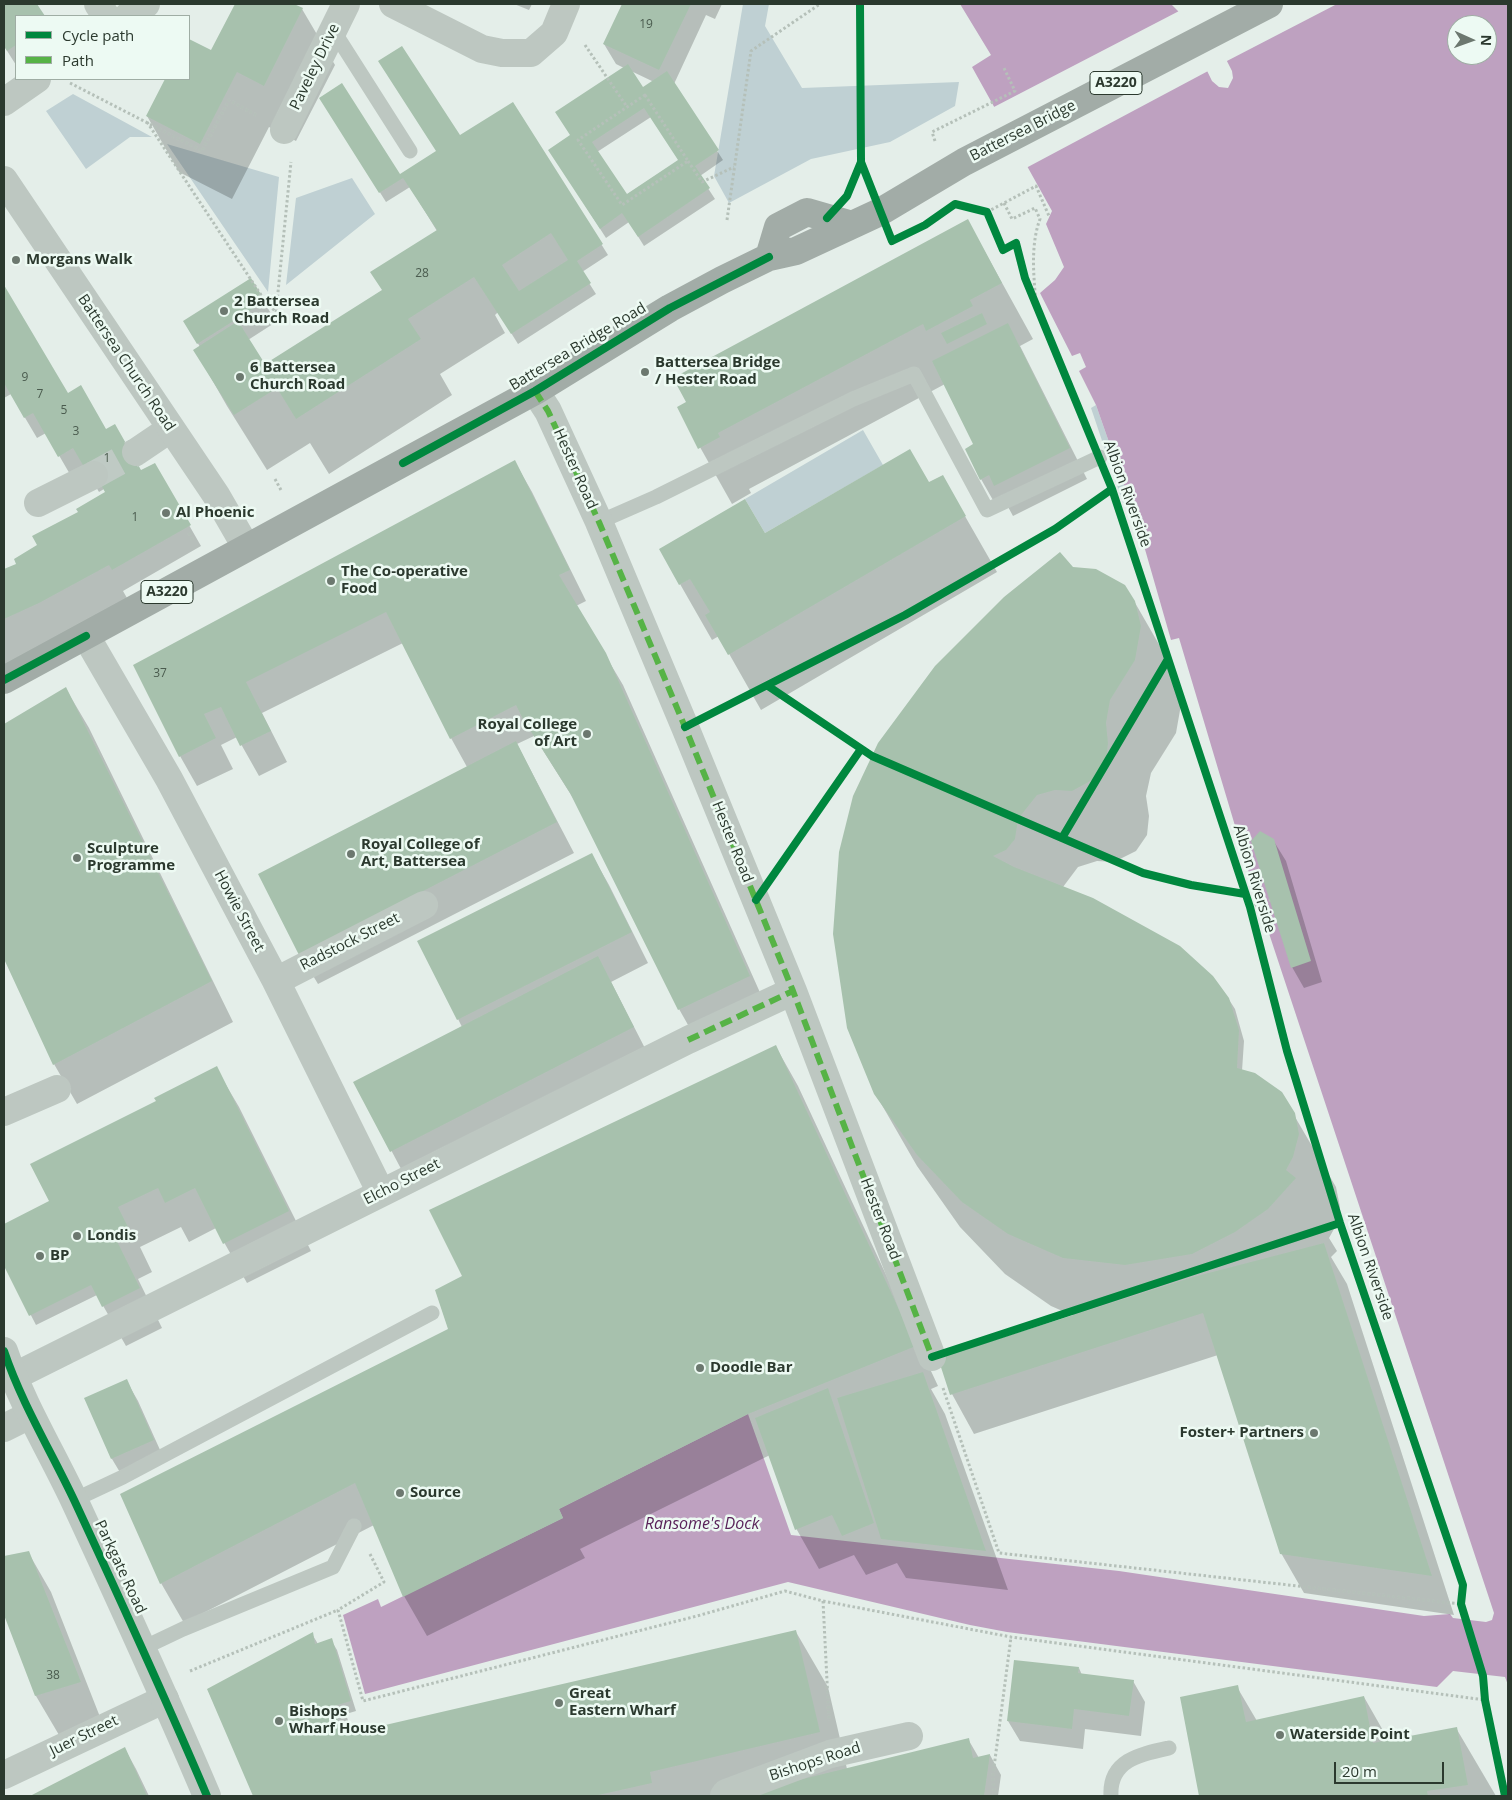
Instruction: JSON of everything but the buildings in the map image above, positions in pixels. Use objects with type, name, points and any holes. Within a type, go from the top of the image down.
[{"type":"highway","name":"Battersea Bridge","points":[[964,162],[1269,4]]},
{"type":"highway","name":"Battersea Bridge Road","points":[[4,680],[535,391],[670,308],[769,257],[796,251],[880,212],[964,162]]},
{"type":"street","points":[[98,4],[105,15]]},
{"type":"street","points":[[130,15],[146,4]]},
{"type":"street","name":"Paveley Drive","points":[[284,130],[346,4]]},
{"type":"street","points":[[393,4],[482,49],[502,53],[531,53],[554,34],[566,4]]},
{"type":"street","points":[[4,102],[36,80]]},
{"type":"street","name":"Battersea Church Road","points":[[4,180],[216,495],[246,547]]},
{"type":"street","name":"Hester Road","points":[[535,391],[548,411],[599,522],[685,727],[793,991],[932,1357]]},
{"type":"street","points":[[136,452],[170,428]]},
{"type":"street","points":[[38,504],[94,475]]},
{"type":"street","name":"Howie Street","points":[[86,636],[169,779],[276,981],[381,1192]]},
{"type":"street","name":"Radstock Street","points":[[276,981],[424,905]]},
{"type":"street","name":"Elcho Street","points":[[12,1377],[688,1040],[793,991]]},
{"type":"street","points":[[4,1112],[57,1089]]},
{"type":"street","name":"Parkgate Road","points":[[4,1351],[12,1377],[74,1500],[143,1648],[207,1796]]},
{"type":"street","points":[[4,1428],[30,1415]]},
{"type":"street","name":"Juer Street","points":[[4,1775],[165,1699]]},
{"type":"street","name":"Bishops Road","points":[[724,1796],[726,1792],[830,1754],[909,1736]]},
{"type":"lane","points":[[333,30],[410,151]]},
{"type":"lane","points":[[599,522],[656,497],[853,399],[914,374],[987,510],[1100,457]]},
{"type":"lane","points":[[74,1500],[124,1477],[432,1314]]},
{"type":"lane","points":[[143,1648],[333,1567],[354,1526]]},
{"type":"lane","points":[[1111,1796],[1110,1784],[1117,1770],[1141,1754],[1170,1748]]},
{"type":"path","points":[[727,220],[751,51],[820,4]]},
{"type":"path","points":[[596,62],[627,107]]},
{"type":"path","points":[[937,145],[932,132],[1015,91],[1004,68]]},
{"type":"path","points":[[70,83],[147,122],[202,151],[229,100],[284,130],[292,147],[276,312],[266,301],[147,122]]},
{"type":"path","points":[[688,161],[622,205],[578,140],[645,96],[702,182],[734,167]]},
{"type":"path","points":[[985,214],[1036,186],[1049,216]]},
{"type":"path","points":[[1004,202],[1012,219],[1035,208],[1040,219],[1035,233],[1034,275],[1036,306]]},
{"type":"path","points":[[1025,278],[1040,314]]},
{"type":"path","points":[[275,480],[283,495]]},
{"type":"path","points":[[1249,904],[1270,900]]},
{"type":"path","points":[[932,1357],[999,1553],[1462,1607],[1462,1594]]},
{"type":"path","points":[[190,1671],[338,1610],[384,1582],[354,1526]]},
{"type":"path","points":[[338,1610],[363,1701],[688,1618],[785,1591],[823,1602],[1012,1637],[1485,1696],[1487,1709]]},
{"type":"path","points":[[823,1602],[830,1754]]},
{"type":"path","points":[[994,1796],[993,1775],[1012,1637]]},
{"type":"shaded area","points":[[743,4],[769,4],[765,26],[802,88],[959,82],[955,106],[890,142],[811,159],[729,203],[714,176]]},
{"type":"shaded area","points":[[73,94],[152,137],[130,137],[86,169],[46,111]]},
{"type":"shaded area","points":[[167,144],[279,177],[268,292]]},
{"type":"shaded area","points":[[352,178],[375,214],[286,285],[296,198]]},
{"type":"shaded area","points":[[1096,405],[1132,504],[1123,503],[1091,408]]},
{"type":"shaded area","points":[[863,430],[883,465],[765,533],[745,499]]},
{"type":"water","name":"Ransome's Dock","points":[[960,4],[1171,4],[1178,11],[1212,81],[1219,87],[1228,88],[1233,78],[1232,71],[1198,4],[1508,4],[1508,1685],[1505,1677],[1453,1671],[1437,1687],[1007,1632],[788,1582],[365,1694],[343,1615],[378,1599],[381,1607],[563,1518],[559,1509],[748,1414],[791,1535],[1119,1571],[1424,1616],[1450,1614],[1453,1618],[1486,1622],[1492,1620],[1494,1613],[1250,876],[1179,638],[1171,640],[1132,504],[1096,405],[1079,371],[1086,367],[1080,353],[1072,356],[1040,293],[1055,280],[1064,267],[1046,224],[1052,211],[972,67],[991,55]]},
{"type":"pier","points":[[1196,4],[1337,4],[1225,62]]},
{"type":"pier","points":[[1181,10],[1210,70],[1026,168],[992,108]]},
{"type":"tunnel","points":[[94,475],[136,452]]},
{"type":"marked path","points":[[535,391],[548,411],[599,522],[685,727],[793,991],[932,1357]]},
{"type":"marked path","points":[[688,1040],[793,991]]},
{"type":"cycle path","name":"Albion Riverside","points":[[860,4],[861,162],[892,241],[925,225],[955,204],[987,212],[1003,250],[1016,243],[1025,278],[1112,489],[1250,907],[1287,1051],[1340,1223],[1463,1585],[1461,1604],[1483,1676],[1485,1700],[1505,1796]]},
{"type":"cycle path","points":[[827,218],[847,196],[861,162]]},
{"type":"cycle path","points":[[403,463],[535,391],[670,308],[769,257]]},
{"type":"cycle path","name":"Albion Riverside","points":[[685,727],[905,615],[1055,529],[1112,489]]},
{"type":"cycle path","points":[[4,680],[86,636]]},
{"type":"cycle path","points":[[1062,838],[1168,659]]},
{"type":"cycle path","name":"Albion Riverside","points":[[768,686],[872,756],[1143,873],[1191,885],[1245,894]]},
{"type":"cycle path","points":[[756,900],[861,749]]},
{"type":"cycle path","name":"Albion Riverside","points":[[932,1357],[1340,1223]]},
{"type":"cycle path","points":[[4,1351],[28,1409],[75,1502],[207,1796]]},
{"type":"place","name":"Morgans Walk","points":[[16,260]]},
{"type":"place","name":"2 Battersea Church Road","points":[[224,311]]},
{"type":"place","name":"Battersea Bridge / Hester Road","points":[[645,372]]},
{"type":"place","name":"6 Battersea Church Road","points":[[240,377]]},
{"type":"place","name":"Al Phoenic","points":[[166,513]]},
{"type":"place","name":"The Co-operative Food","points":[[331,581]]},
{"type":"place","name":"Royal College of Art","points":[[587,734]]},
{"type":"place","name":"Royal College of Art, Battersea","points":[[351,854]]},
{"type":"place","name":"Sculpture Programme","points":[[77,858]]},
{"type":"place","name":"Londis","points":[[77,1236]]},
{"type":"place","name":"BP","points":[[40,1256]]},
{"type":"place","name":"Doodle Bar","points":[[700,1368]]},
{"type":"place","name":"Foster+ Partners","points":[[1314,1433]]},
{"type":"place","name":"Source","points":[[400,1493]]},
{"type":"place","name":"Great Eastern Wharf","points":[[559,1703]]},
{"type":"place","name":"Bishops Wharf House","points":[[279,1721]]},
{"type":"place","name":"Waterside Point","points":[[1280,1735]]}]
